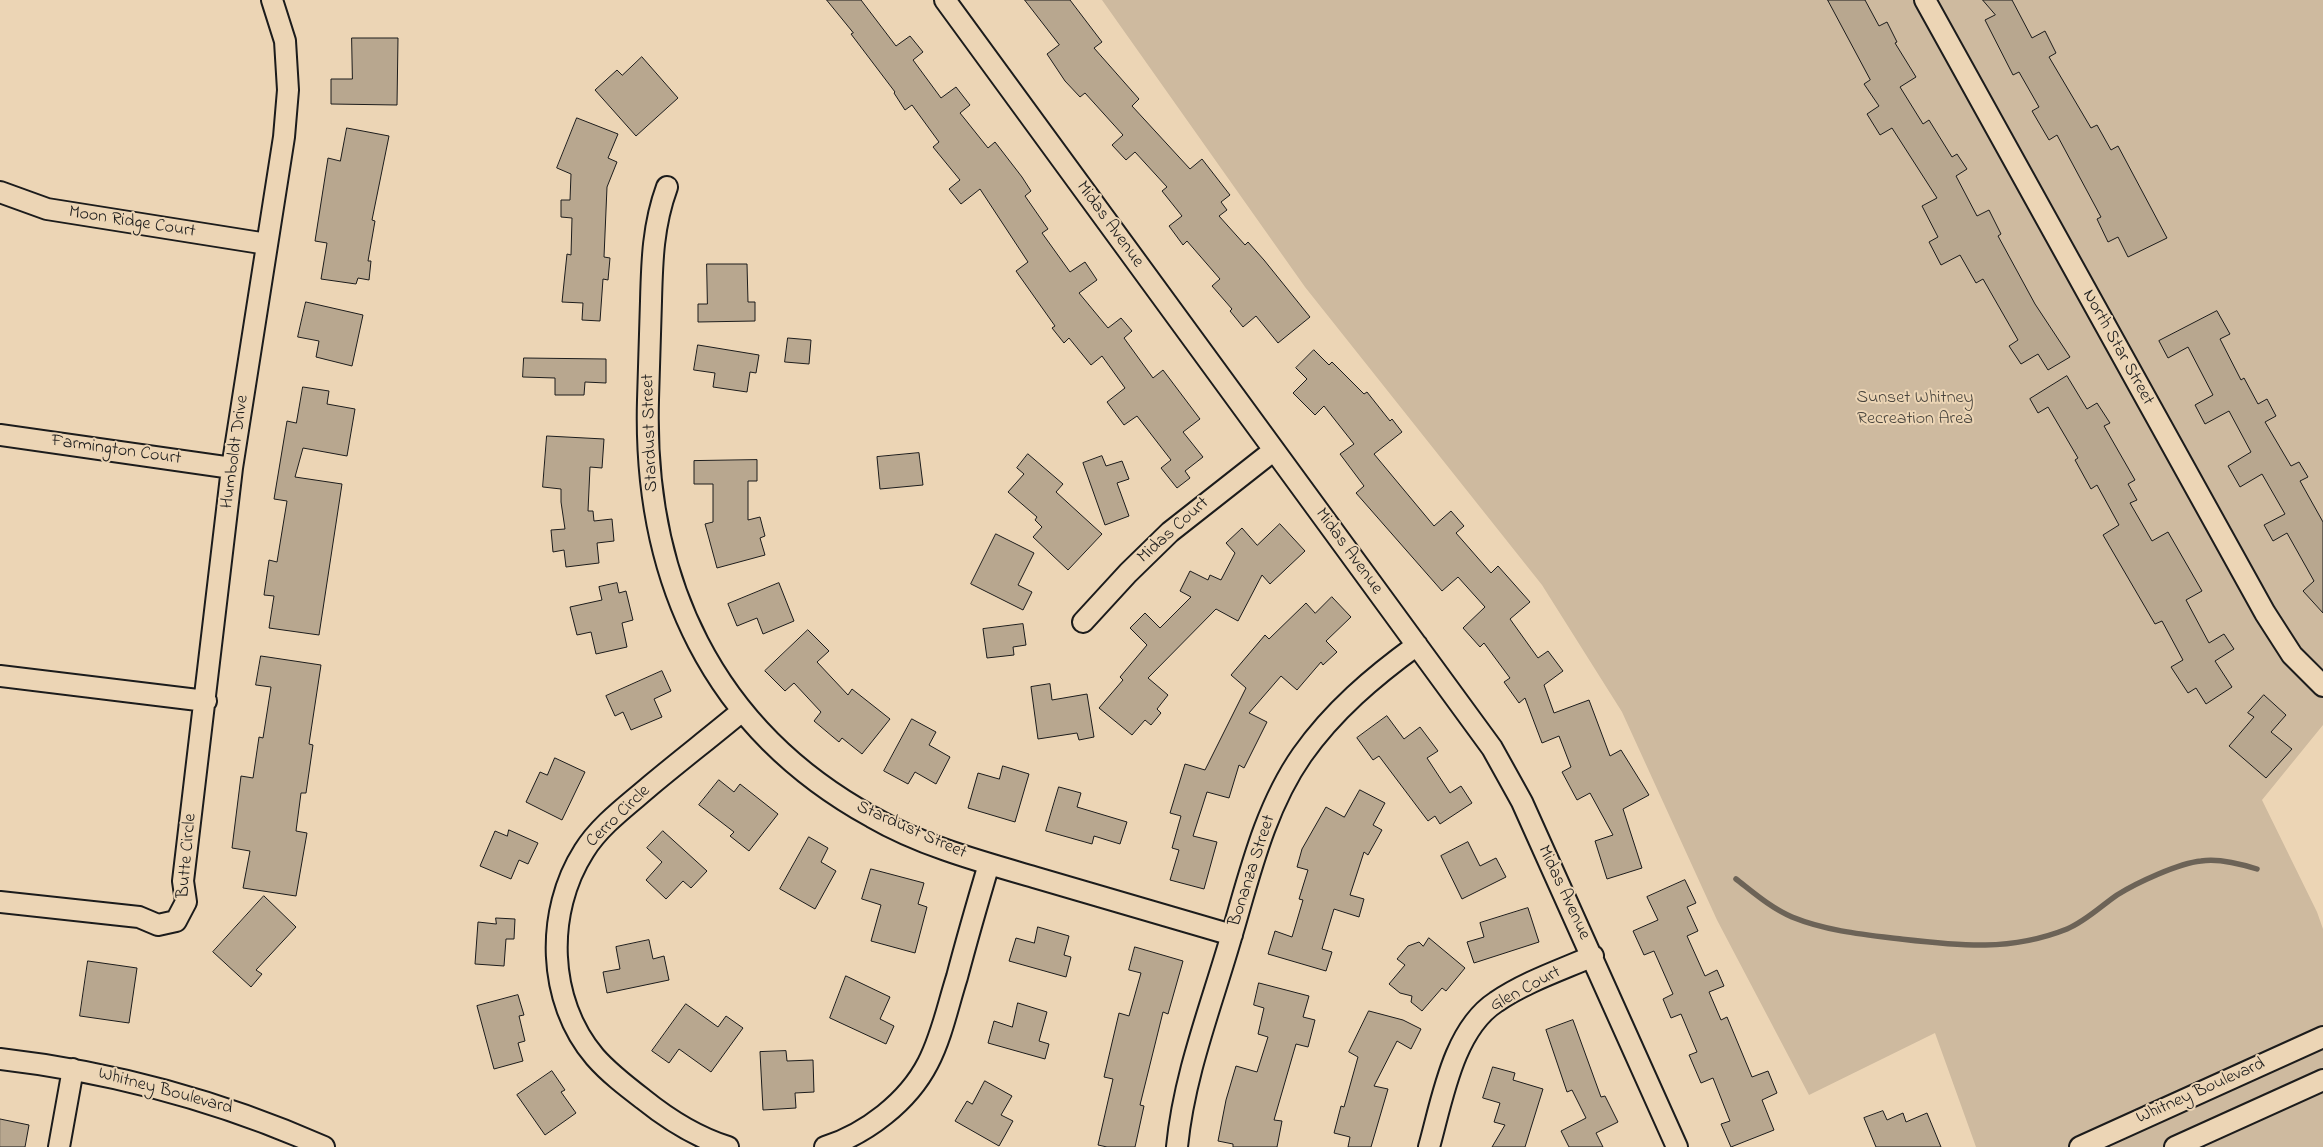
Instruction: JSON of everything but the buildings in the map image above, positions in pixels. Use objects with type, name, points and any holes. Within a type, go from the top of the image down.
[{"type":"street","name":"Humboldt Drive","points":[[206,701],[232,468],[284,137],[288,90],[285,41],[272,0]]},
{"type":"street","name":"Midas Avenue","points":[[945,0],[1273,451],[1487,741],[1507,774],[1592,956],[1677,1147]]},
{"type":"street","name":"North Star Street","points":[[1925,0],[2265,613],[2292,656],[2323,686]]},
{"type":"street","name":"Stardust Street","points":[[668,188],[660,206],[653,248],[647,435],[651,492],[658,528],[682,608],[699,646],[721,684],[767,740],[829,792],[874,819],[990,864],[1232,936]]},
{"type":"street","name":"Moon Ridge Court","points":[[0,192],[47,209],[267,244]]},
{"type":"street","name":"Farmington Court","points":[[0,435],[232,468]]},
{"type":"street","name":"Midas Court","points":[[1083,622],[1128,573],[1170,532],[1273,451]]},
{"type":"street","name":"Bonanza Street","points":[[1176,1147],[1188,1088],[1202,1035],[1256,851],[1281,791],[1302,756],[1331,719],[1367,683],[1416,645]]},
{"type":"street","points":[[0,676],[206,701]]},
{"type":"street","name":"Butte Circle","points":[[0,902],[139,917],[158,925],[176,921],[186,902],[183,881],[206,701]]},
{"type":"street","name":"Cerro Circle","points":[[728,1147],[708,1141],[663,1115],[614,1076],[594,1057],[578,1033],[567,1008],[560,981],[556,953],[557,929],[563,900],[572,873],[584,849],[605,825],[627,805],[742,711]]},
{"type":"street","points":[[833,1146],[864,1129],[892,1108],[911,1088],[928,1063],[941,1030],[990,864]]},
{"type":"street","name":"Glen Court","points":[[1429,1147],[1454,1060],[1465,1037],[1479,1017],[1495,1002],[1592,956]]},
{"type":"street","name":"Whitney Boulevard","points":[[2080,1147],[2323,1037]]},
{"type":"street","name":"Whitney Boulevard","points":[[0,1059],[73,1069],[126,1080],[193,1098],[241,1113],[324,1147]]},
{"type":"street","points":[[59,1147],[73,1069]]},
{"type":"street","points":[[2175,1147],[2323,1080]]},
{"type":"green space","name":"Sunset Whitney Recreation Area","points":[[1102,0],[2323,0],[2323,725],[2262,800],[2317,912],[2323,929],[2323,1147],[1976,1147],[1935,1033],[1809,1095],[1717,920],[1622,712],[1542,585],[1305,287]]},
{"type":"waterway","points":[[1736,879],[1777,909],[1792,917],[1816,925],[1841,931],[1879,936],[1959,945],[1980,945],[2023,942],[2067,929],[2081,922],[2117,895],[2158,874],[2181,865],[2208,860],[2237,863],[2257,869]]}]
